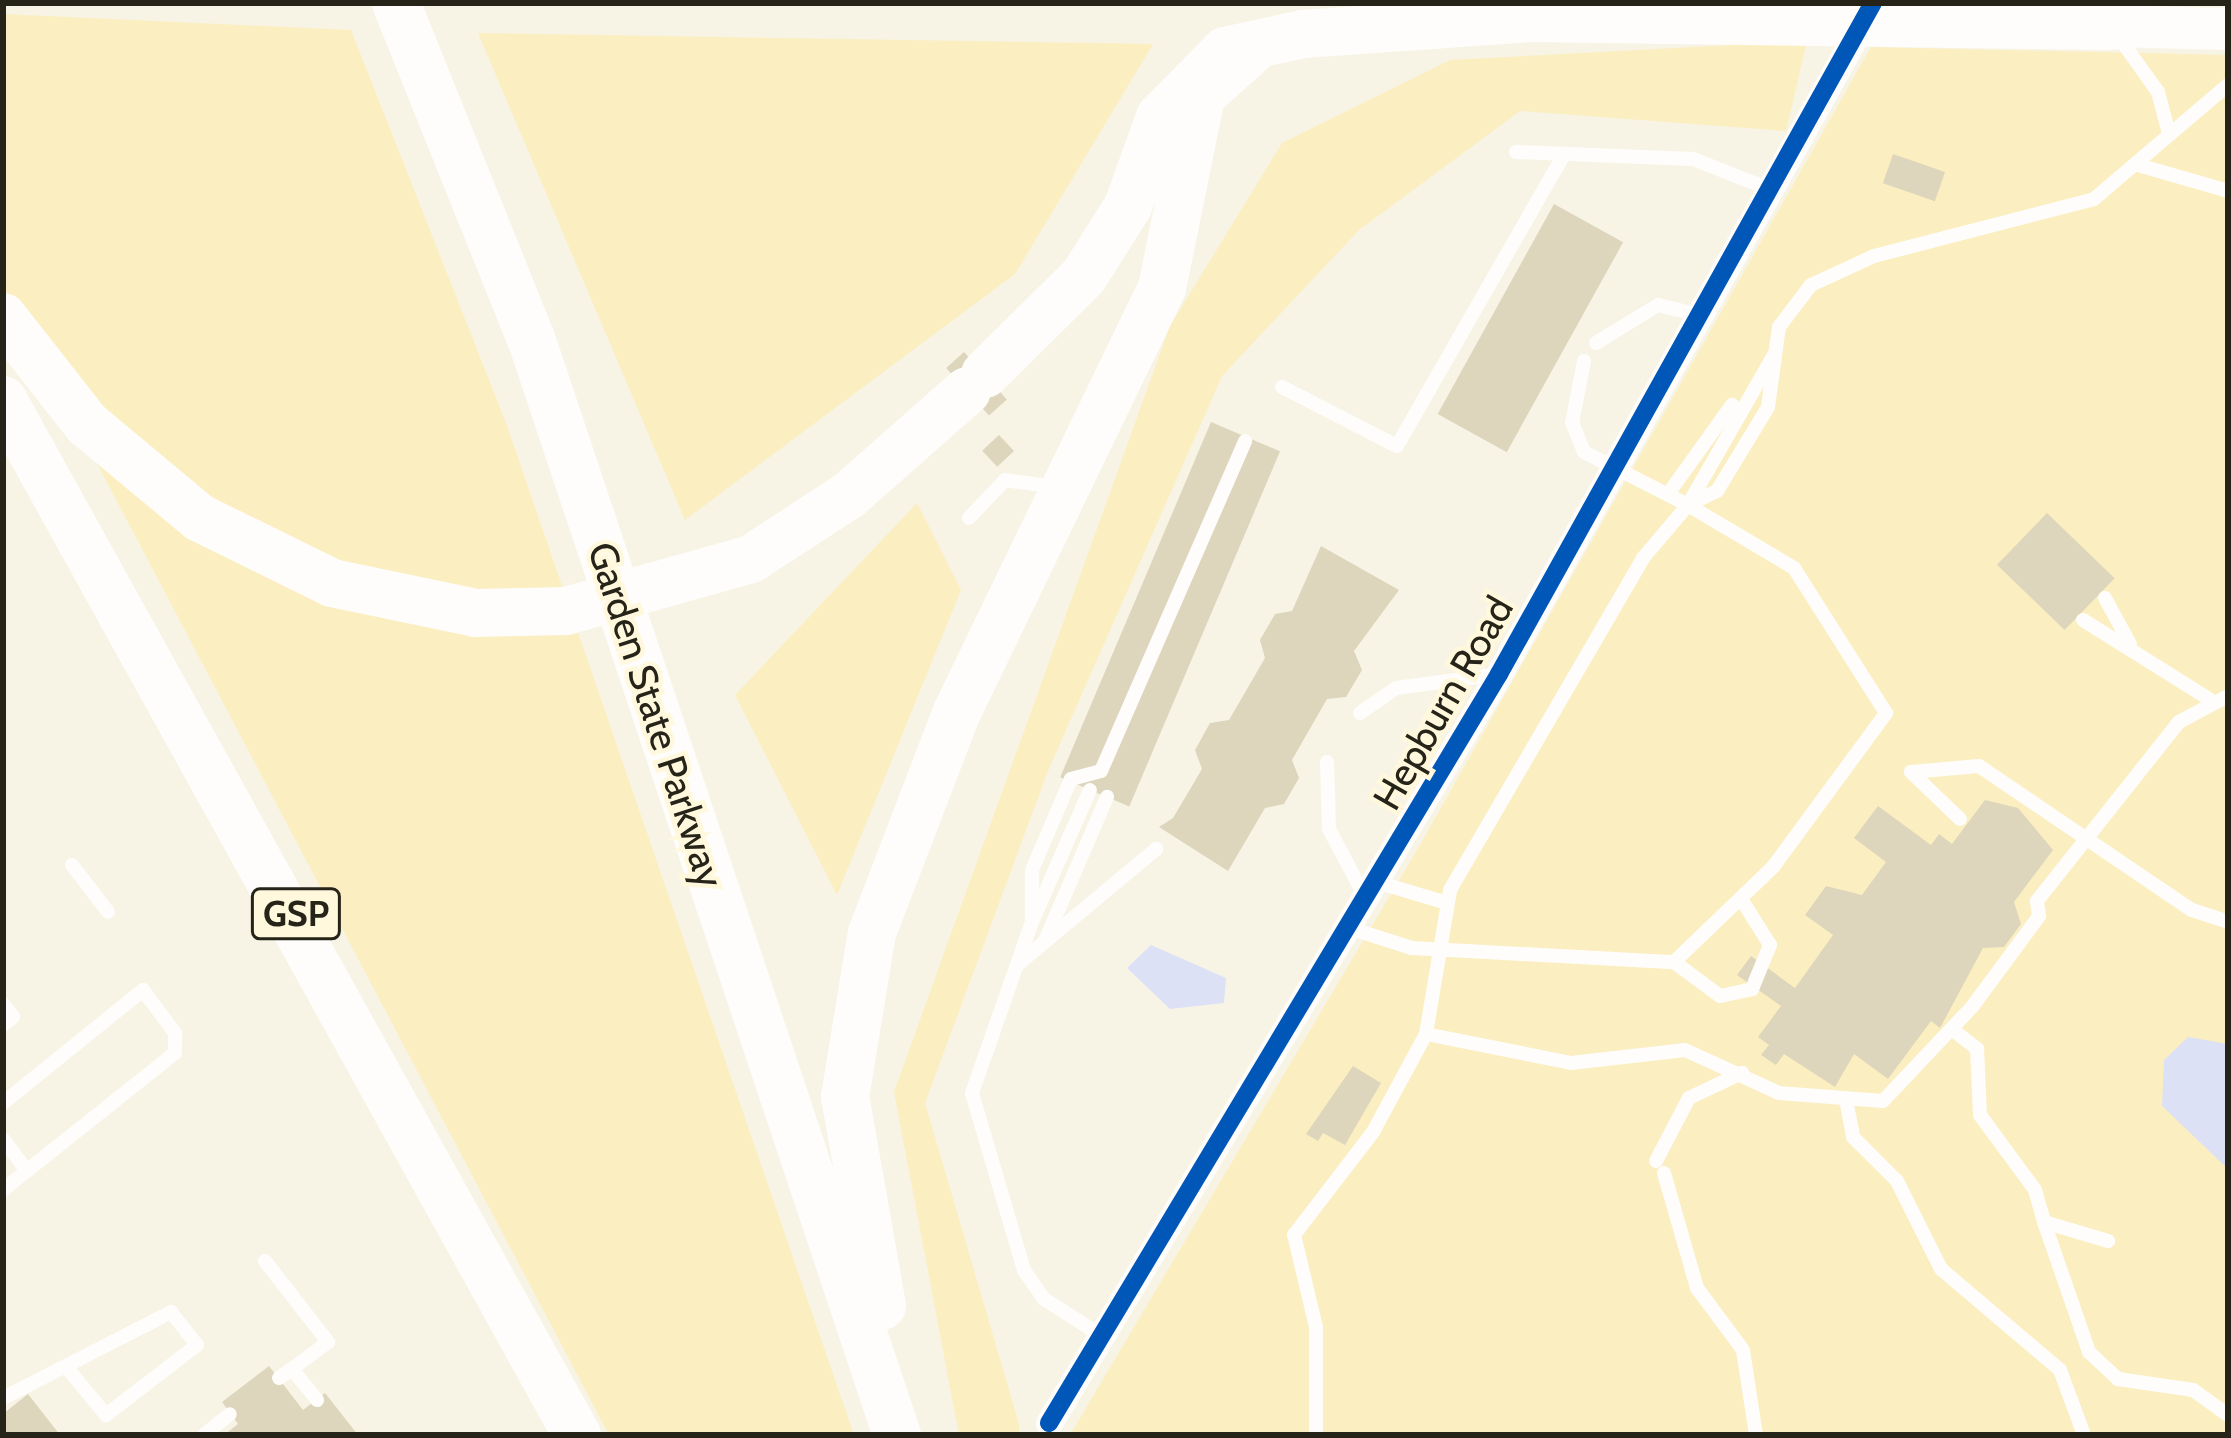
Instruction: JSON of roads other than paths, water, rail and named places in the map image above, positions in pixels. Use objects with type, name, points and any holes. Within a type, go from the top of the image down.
[{"type":"highway","name":"Garden State Parkway","points":[[396,3],[427,68],[597,533],[897,1435]]},
{"type":"highway","points":[[3,317],[87,424],[200,518],[332,583],[475,613],[588,607],[751,559],[849,495],[976,382],[1101,253],[1183,83],[1214,57],[1258,44],[1529,18],[2228,29]]},
{"type":"highway","points":[[897,1435],[893,1355],[847,1130],[849,1035],[887,886],[1060,487],[1162,287],[1201,96],[1258,44]]},
{"type":"highway","name":"GSP","points":[[3,400],[242,817],[577,1435]]},
{"type":"highway","points":[[3,463],[242,817]]},
{"type":"street","name":"Hepburn Road","points":[[1049,1423],[1499,674],[1874,3]]},
{"type":"lane","points":[[2112,26],[2158,92],[2169,134]]},
{"type":"lane","points":[[1688,505],[1708,501],[1768,407],[1774,355],[1792,305],[1843,266],[2094,199],[2169,134],[2222,96],[2228,85]]},
{"type":"lane","points":[[1516,152],[1693,159],[1768,189]]},
{"type":"lane","points":[[1282,386],[1397,446],[1564,154]]},
{"type":"lane","points":[[2138,165],[2228,191]]},
{"type":"lane","points":[[1596,344],[1658,305],[1700,315]]},
{"type":"lane","points":[[1316,1435],[1316,1327],[1294,1235],[1373,1132],[1426,1034],[1445,948],[1447,903],[1643,558],[1688,505],[1741,398],[1774,355]]},
{"type":"lane","points":[[1584,361],[1572,423],[1584,452],[1688,505],[1794,568],[1886,712],[1743,902],[1674,962]]},
{"type":"lane","points":[[1668,494],[1713,420],[1741,398]]},
{"type":"lane","points":[[1725,426],[1749,439]]},
{"type":"lane","points":[[1032,922],[1032,870],[1071,778],[1101,771],[1244,441]]},
{"type":"lane","points":[[968,518],[1005,480],[1060,487]]},
{"type":"lane","points":[[2105,598],[2130,644]]},
{"type":"lane","points":[[2083,620],[2130,644],[2209,699]]},
{"type":"lane","points":[[1360,713],[1396,688],[1499,674]]},
{"type":"lane","points":[[1426,1034],[1571,1064],[1685,1050],[1779,1093],[1847,1105],[1900,1090],[1953,1030],[2086,837],[2209,699],[2228,695]]},
{"type":"lane","points":[[1327,762],[1329,829],[1372,891],[1447,903]]},
{"type":"lane","points":[[1960,819],[1911,772],[1979,766],[2228,922]]},
{"type":"lane","points":[[1090,790],[1032,922],[974,1113],[1024,1270],[1044,1299],[1102,1336]]},
{"type":"lane","points":[[1039,954],[1107,797]]},
{"type":"lane","points":[[1018,964],[1039,954],[1156,849]]},
{"type":"lane","points":[[72,865],[108,912]]},
{"type":"lane","points":[[1349,928],[1375,944],[1627,952],[1674,962],[1720,996],[1752,989],[1770,945],[1743,902]]},
{"type":"lane","points":[[3,1103],[143,990],[176,1034],[176,1053],[3,1190]]},
{"type":"lane","points":[[3,1004],[13,1017],[3,1025]]},
{"type":"lane","points":[[1953,1030],[1976,1049],[1980,1115],[2035,1190],[2089,1352],[2118,1379],[2193,1390],[2228,1415]]},
{"type":"lane","points":[[1742,1073],[1689,1098],[1660,1167],[1697,1288],[1743,1351],[1756,1435]]},
{"type":"lane","points":[[1847,1105],[1853,1137],[1897,1181],[1941,1269],[2060,1370],[2084,1435]]},
{"type":"lane","points":[[3,1139],[27,1171]]},
{"type":"lane","points":[[2044,1222],[2108,1241]]},
{"type":"lane","points":[[265,1261],[328,1342],[286,1373],[317,1400]]},
{"type":"lane","points":[[3,1398],[171,1312],[197,1345],[106,1415],[67,1368]]},
{"type":"lane","points":[[204,1435],[230,1414]]},
{"type":"water","points":[[1151,945],[1226,978],[1224,1003],[1170,1009],[1127,968]]},
{"type":"water","points":[[2188,1037],[2228,1044],[2228,1169],[2162,1106],[2164,1060]]}]
